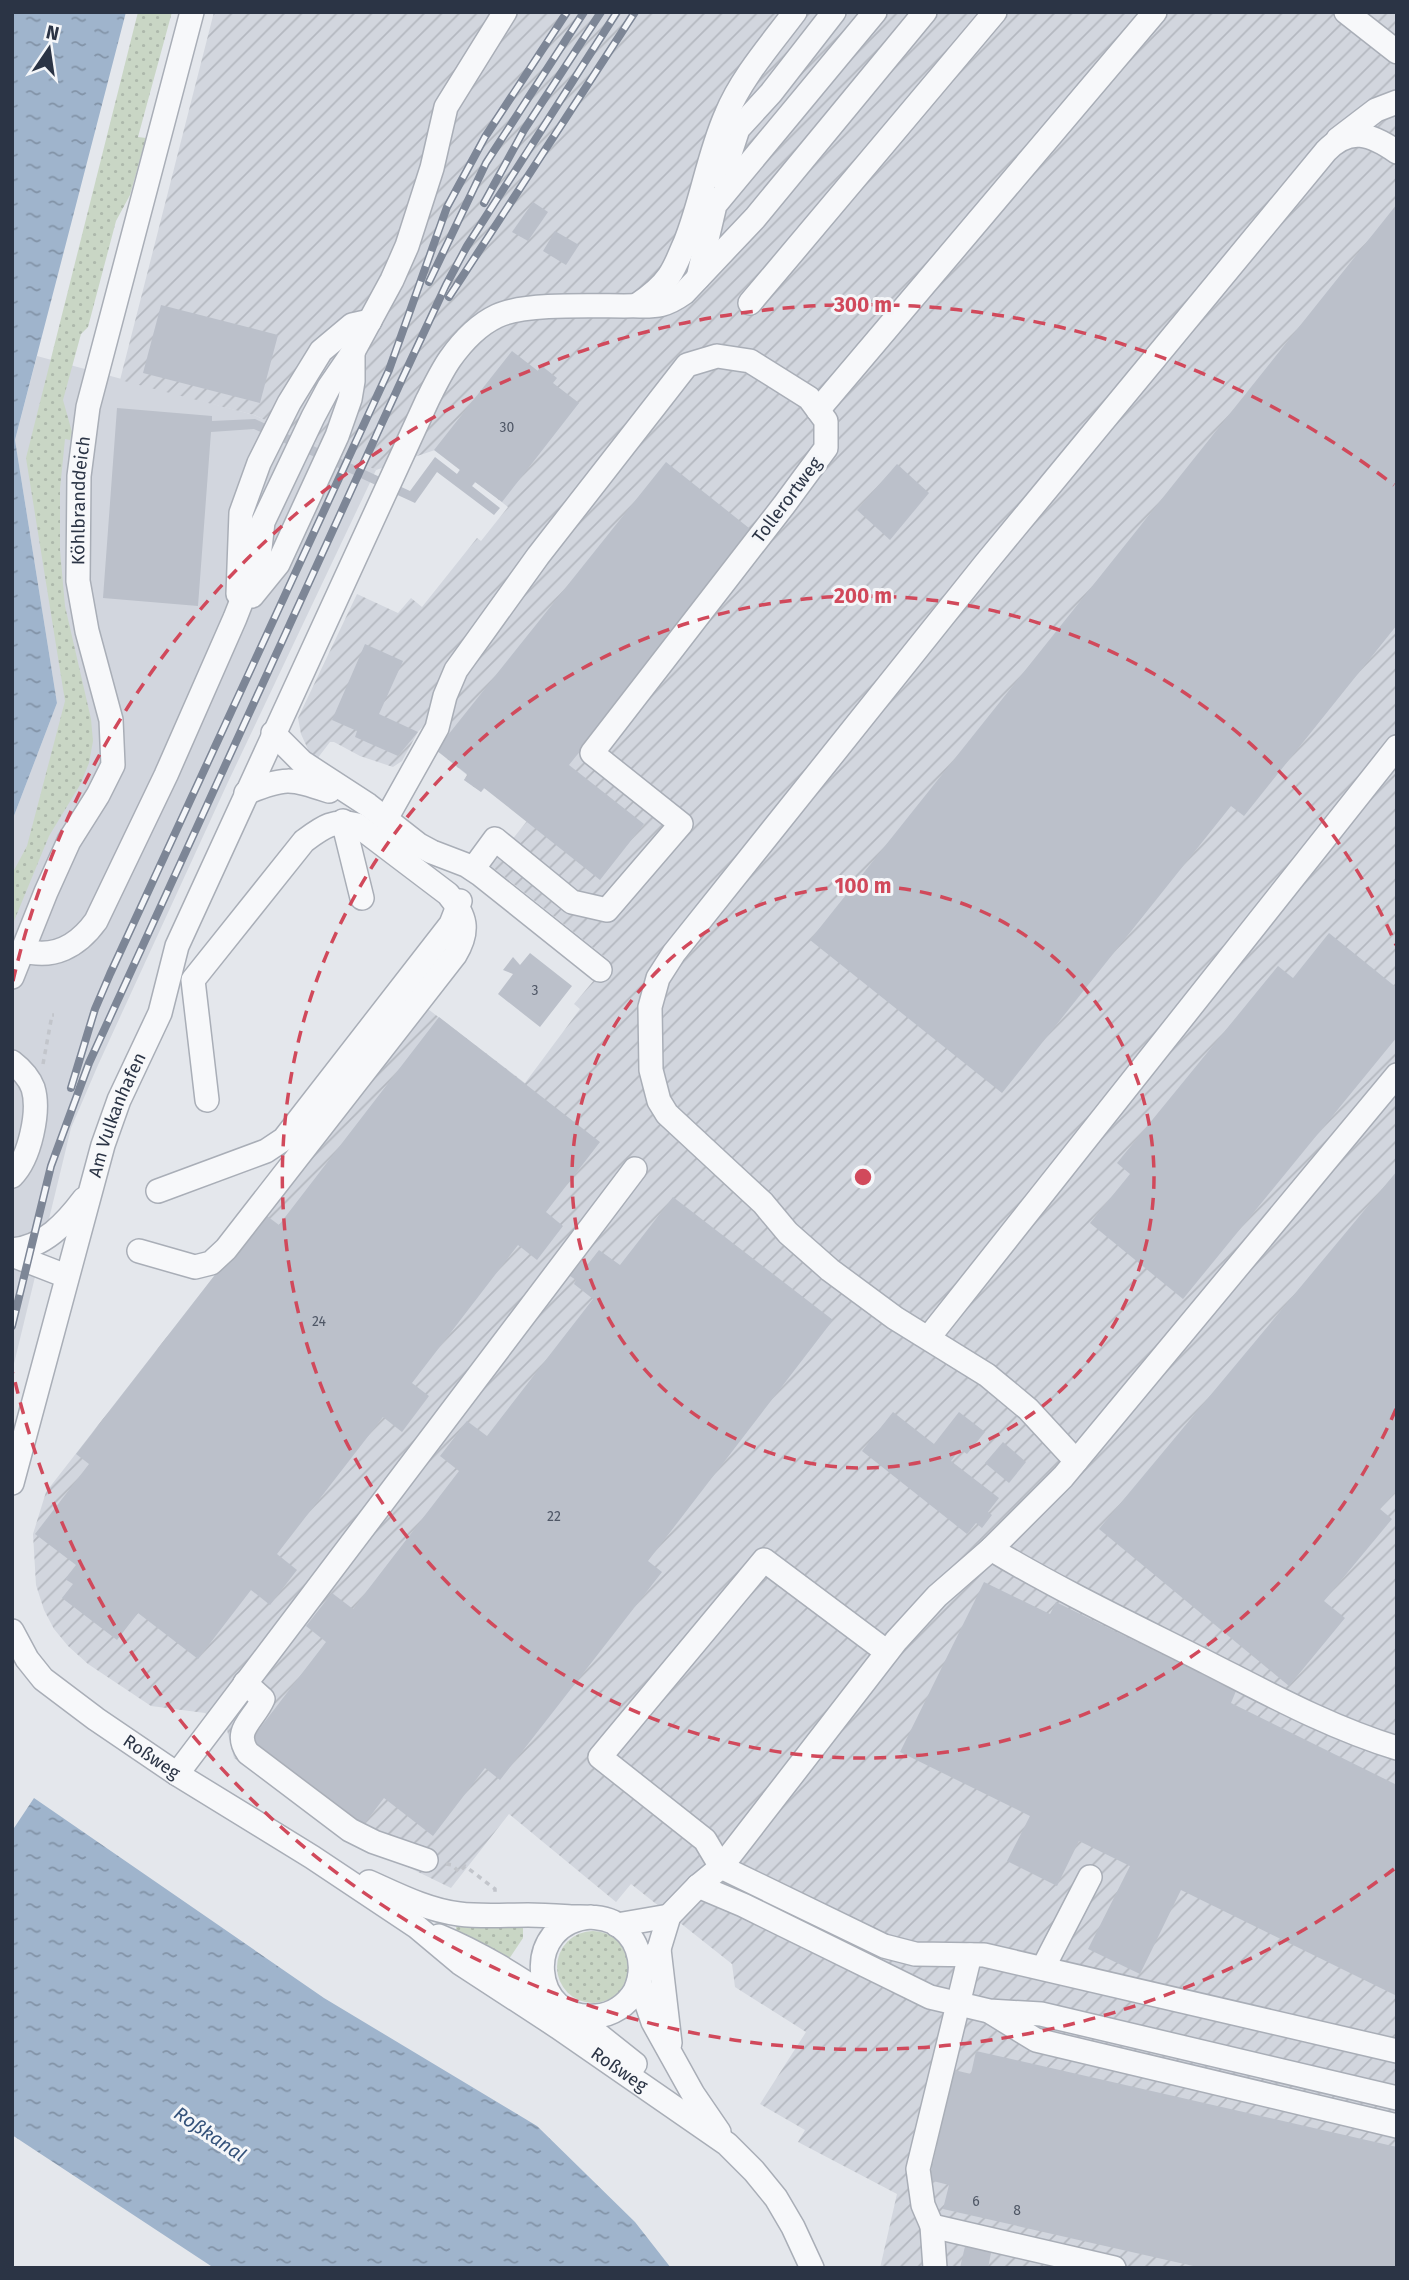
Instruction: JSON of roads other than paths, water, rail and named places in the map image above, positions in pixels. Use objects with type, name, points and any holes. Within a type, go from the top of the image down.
[{"type":"street","name":"Köhlbranddeich","points":[[12,977],[69,841],[113,765],[111,720],[87,631],[78,581],[79,476],[88,407],[192,12]]},
{"type":"street","points":[[22,950],[36,954],[67,948],[81,939],[96,921],[166,775],[234,618],[259,557],[264,522],[313,417],[353,352],[407,246],[432,169],[446,107],[505,12]]},
{"type":"street","points":[[698,278],[715,205],[738,129],[771,93],[834,12]]},
{"type":"street","points":[[715,205],[875,12]]},
{"type":"street","name":"Am Vulkanhafen","points":[[66,1276],[119,1100],[160,1013],[177,946],[273,733],[448,361],[480,326],[498,315],[518,310],[637,305],[656,307],[671,302],[684,293],[755,218],[925,12]]},
{"type":"street","points":[[750,303],[995,12]]},
{"type":"street","points":[[386,819],[436,728],[444,696],[456,670],[538,556],[687,365],[717,356],[750,361],[809,398],[818,410],[1155,12]]},
{"type":"street","points":[[1346,12],[1397,52]]},
{"type":"street","points":[[637,305],[657,291],[670,276],[699,204],[727,111],[760,59],[794,13]]},
{"type":"street","points":[[1076,1461],[1049,1430],[1009,1392],[976,1367],[895,1318],[830,1270],[788,1233],[763,1203],[667,1114],[656,1094],[650,1063],[650,1007],[655,985],[674,953],[994,553],[1304,177],[1338,139],[1376,110],[1397,102]]},
{"type":"street","points":[[1338,139],[1371,137],[1397,152]]},
{"type":"street","points":[[234,618],[238,602],[241,513],[239,484],[247,457],[292,372],[352,325],[370,321]]},
{"type":"street","points":[[234,618],[278,564],[337,436],[350,399],[353,352]]},
{"type":"street","name":"Tollerortweg","points":[[473,869],[495,839],[572,902],[607,910],[681,824],[592,753],[826,448],[825,421],[818,410]]},
{"type":"street","points":[[273,733],[302,762],[425,848],[473,869],[600,970]]},
{"type":"street","points":[[929,1337],[1397,747]]},
{"type":"street","points":[[246,793],[276,781],[289,780],[353,796]]},
{"type":"street","points":[[342,821],[362,898]]},
{"type":"street","points":[[207,1100],[193,980],[304,841],[326,826],[342,821],[357,825],[449,894],[460,899]]},
{"type":"street","points":[[158,1191],[266,1151],[284,1139],[451,924],[460,899]]},
{"type":"street","points":[[139,1251],[195,1267],[211,1263],[226,1249],[455,955],[463,941],[465,926],[460,899]]},
{"type":"street","points":[[12,1062],[22,1069],[32,1084],[35,1098],[27,1155],[12,1176]]},
{"type":"street","points":[[668,1916],[721,1867],[887,1651],[936,1597],[991,1549],[1051,1490],[1397,1075]]},
{"type":"street","points":[[177,1774],[635,1169]]},
{"type":"street","name":"Am Vulkanhafen","points":[[12,1252],[31,1246],[50,1235],[68,1220],[89,1194]]},
{"type":"street","points":[[12,1252],[66,1276],[12,1483]]},
{"type":"street","points":[[991,1549],[1041,1579],[1296,1707],[1356,1734],[1397,1748]]},
{"type":"street","points":[[887,1651],[764,1560],[600,1757],[705,1840],[721,1867],[884,1946],[915,1954],[984,1955],[1397,2051]]},
{"type":"street","name":"Roßweg","points":[[12,1631],[27,1659],[43,1679],[96,1719],[177,1774],[312,1857],[417,1927],[460,1963],[727,2144],[776,2198],[812,2268]]},
{"type":"street","points":[[245,1683],[262,1699],[241,1737],[242,1745],[248,1753],[350,1830],[374,1842],[426,1860]]},
{"type":"street","name":"Roßweg","points":[[312,1857],[420,1905],[444,1912],[462,1915],[591,1917],[625,1930],[640,1958],[639,1978],[653,2022],[693,2094],[727,2144]]},
{"type":"street","points":[[1043,1968],[1090,1877]]},
{"type":"street","points":[[698,1886],[743,1905],[930,1997],[989,2011],[1041,2014],[1397,2098]]},
{"type":"street","name":"Roßweg","points":[[591,1917],[572,1921],[560,1928],[544,1951],[542,1965],[545,1984],[552,1997],[564,2008],[585,2016],[609,2013],[626,2002],[659,1949],[668,1916],[617,1925]]},
{"type":"street","name":"Roßweg","points":[[417,1927],[471,1950],[509,1971],[564,2008],[647,2073],[686,2116]]},
{"type":"street","name":"Roßweg","points":[[659,1949],[672,2057]]},
{"type":"street","points":[[935,2268],[932,2226],[923,2205],[918,2169],[971,1955]]},
{"type":"street","points":[[989,2011],[1036,2040],[1397,2126]]},
{"type":"street","points":[[932,2226],[1114,2268]]},
{"type":"water","points":[[12,12],[126,12],[15,440],[57,703],[12,821]]},
{"type":"water","name":"Roßkanal","points":[[34,1798],[324,1998],[537,2126],[635,2222],[671,2268],[214,2268],[12,2135],[12,1831]]},
{"type":"railway","points":[[71,1088],[95,1009],[110,974],[389,370],[447,207],[485,137],[567,12]]},
{"type":"railway","points":[[429,282],[486,163],[584,12]]},
{"type":"railway","points":[[484,203],[524,130],[601,12]]},
{"type":"railway","points":[[12,1326],[51,1166],[89,1063],[403,377],[467,246],[617,12]]},
{"type":"railway","points":[[449,297],[635,12]]}]
